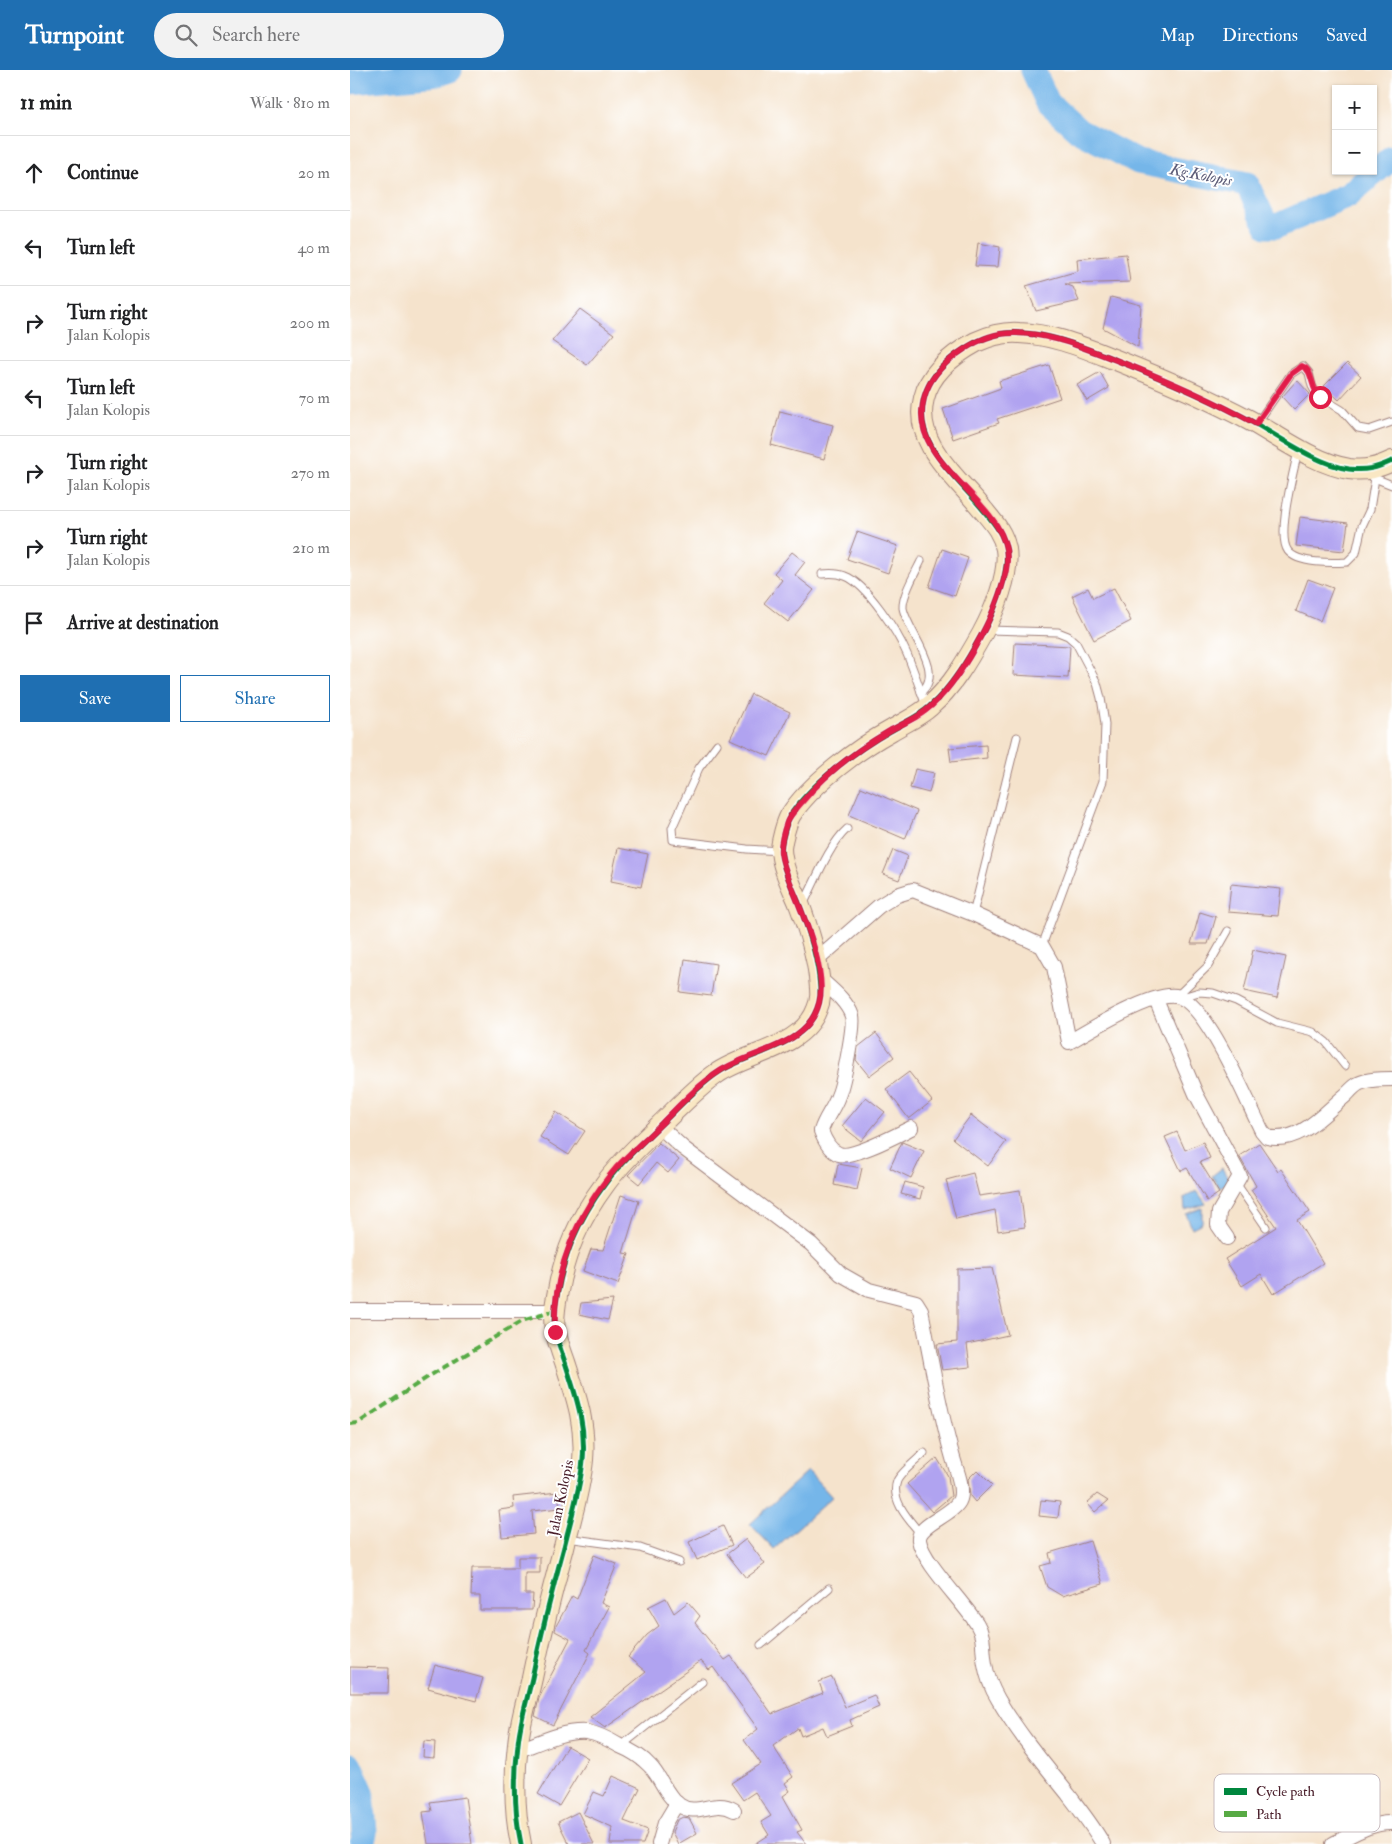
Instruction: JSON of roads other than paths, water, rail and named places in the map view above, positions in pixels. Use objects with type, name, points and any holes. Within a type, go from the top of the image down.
[{"type":"street","name":"Jalan Kolopis","points":[[521,1844],[515,1798],[518,1742],[535,1662],[578,1494],[583,1458],[583,1426],[577,1400],[555,1332],[554,1311],[560,1277],[570,1243],[582,1219],[618,1166],[702,1084],[720,1071],[791,1038],[811,1023],[821,998],[818,969],[801,909],[788,878],[781,851],[788,820],[808,794],[835,769],[954,680],[985,629],[1007,567],[1006,546],[1000,530],[937,457],[923,430],[921,415],[925,390],[936,374],[951,358],[980,340],[1001,334],[1022,333],[1077,345],[1146,372],[1210,401],[1256,424],[1299,449],[1341,468],[1370,470],[1392,461]]},
{"type":"street","points":[[911,1128],[858,1153],[846,1156],[838,1154],[829,1147],[821,1130],[824,1120],[838,1096],[845,1070],[853,1019],[842,1000],[818,969],[879,906],[897,895],[913,890],[973,914],[1042,946],[1054,967],[1069,1042],[1135,1006],[1169,996],[1180,997],[1186,1000],[1212,1030],[1258,1124],[1267,1137],[1282,1139],[1292,1137],[1304,1131],[1358,1084],[1371,1080],[1392,1080]]},
{"type":"street","points":[[1156,1000],[1196,1094],[1226,1154],[1240,1176],[1219,1212],[1218,1225],[1227,1238]]},
{"type":"street","points":[[659,1126],[691,1154],[811,1244],[842,1274],[869,1290],[916,1302],[921,1310],[946,1436],[960,1486],[961,1498],[956,1507],[920,1533],[920,1542],[927,1557],[978,1626],[983,1638],[984,1663],[999,1700],[1030,1745],[1091,1824],[1102,1844],[1106,1844]]},
{"type":"street","points":[[350,1311],[554,1311]]},
{"type":"street","points":[[517,1751],[553,1737],[579,1732],[601,1736],[634,1753],[651,1767],[677,1803],[684,1808],[690,1810],[719,1805],[727,1806],[734,1810]]},
{"type":"street","points":[[659,1844],[664,1822],[677,1803]]},
{"type":"street","points":[[1333,1844],[1358,1832]]},
{"type":"lane","points":[[1256,424],[1291,374],[1303,366],[1310,373],[1312,386],[1317,395],[1342,410],[1358,428],[1369,430],[1392,422]]},
{"type":"lane","points":[[1299,449],[1288,496],[1284,541],[1288,552],[1299,558],[1327,564],[1347,562],[1352,558],[1356,553],[1362,526],[1370,509],[1375,478]]},
{"type":"lane","points":[[1356,470],[1392,485]]},
{"type":"lane","points":[[921,561],[903,602],[908,621],[927,662],[929,683],[924,701]]},
{"type":"lane","points":[[822,574],[833,573],[846,576],[857,582],[876,604],[906,653],[924,701]]},
{"type":"lane","points":[[985,629],[1058,632],[1068,636],[1076,643],[1096,683],[1101,698],[1104,724],[1103,781],[1042,946]]},
{"type":"lane","points":[[973,914],[1017,737]]},
{"type":"lane","points":[[717,744],[699,768],[672,828],[673,840],[781,851]]},
{"type":"lane","points":[[801,909],[832,848],[839,836],[847,829]]},
{"type":"lane","points":[[1180,997],[1208,966],[1228,931]]},
{"type":"lane","points":[[1180,997],[1207,992],[1236,1001],[1277,1023],[1313,1032],[1322,1037],[1346,1066]]},
{"type":"lane","points":[[1236,1183],[1266,1227]]},
{"type":"lane","points":[[920,1533],[901,1508],[895,1489],[897,1480],[924,1453]]},
{"type":"lane","points":[[566,1538],[640,1548],[679,1562]]},
{"type":"lane","points":[[761,1645],[829,1588]]},
{"type":"lane","points":[[620,1746],[702,1682]]},
{"type":"water","points":[[1222,1168],[1230,1182],[1220,1188],[1212,1176]]},
{"type":"water","points":[[1197,1191],[1206,1204],[1185,1210],[1184,1198]]},
{"type":"water","points":[[1202,1208],[1202,1223],[1192,1228],[1186,1214]]},
{"type":"water","points":[[808,1471],[832,1497],[774,1549],[750,1524]]},
{"type":"waterway","name":"Kg.Kolopis","points":[[350,82],[438,74],[450,70]]},
{"type":"waterway","name":"Kg.Kolopis","points":[[1033,70],[1048,103],[1079,131],[1138,162],[1247,184],[1267,226],[1277,226],[1348,195],[1392,158]]},
{"type":"waterway","name":"Kg.Kolopis","points":[[350,1765],[362,1792],[365,1833],[362,1844]]}]
